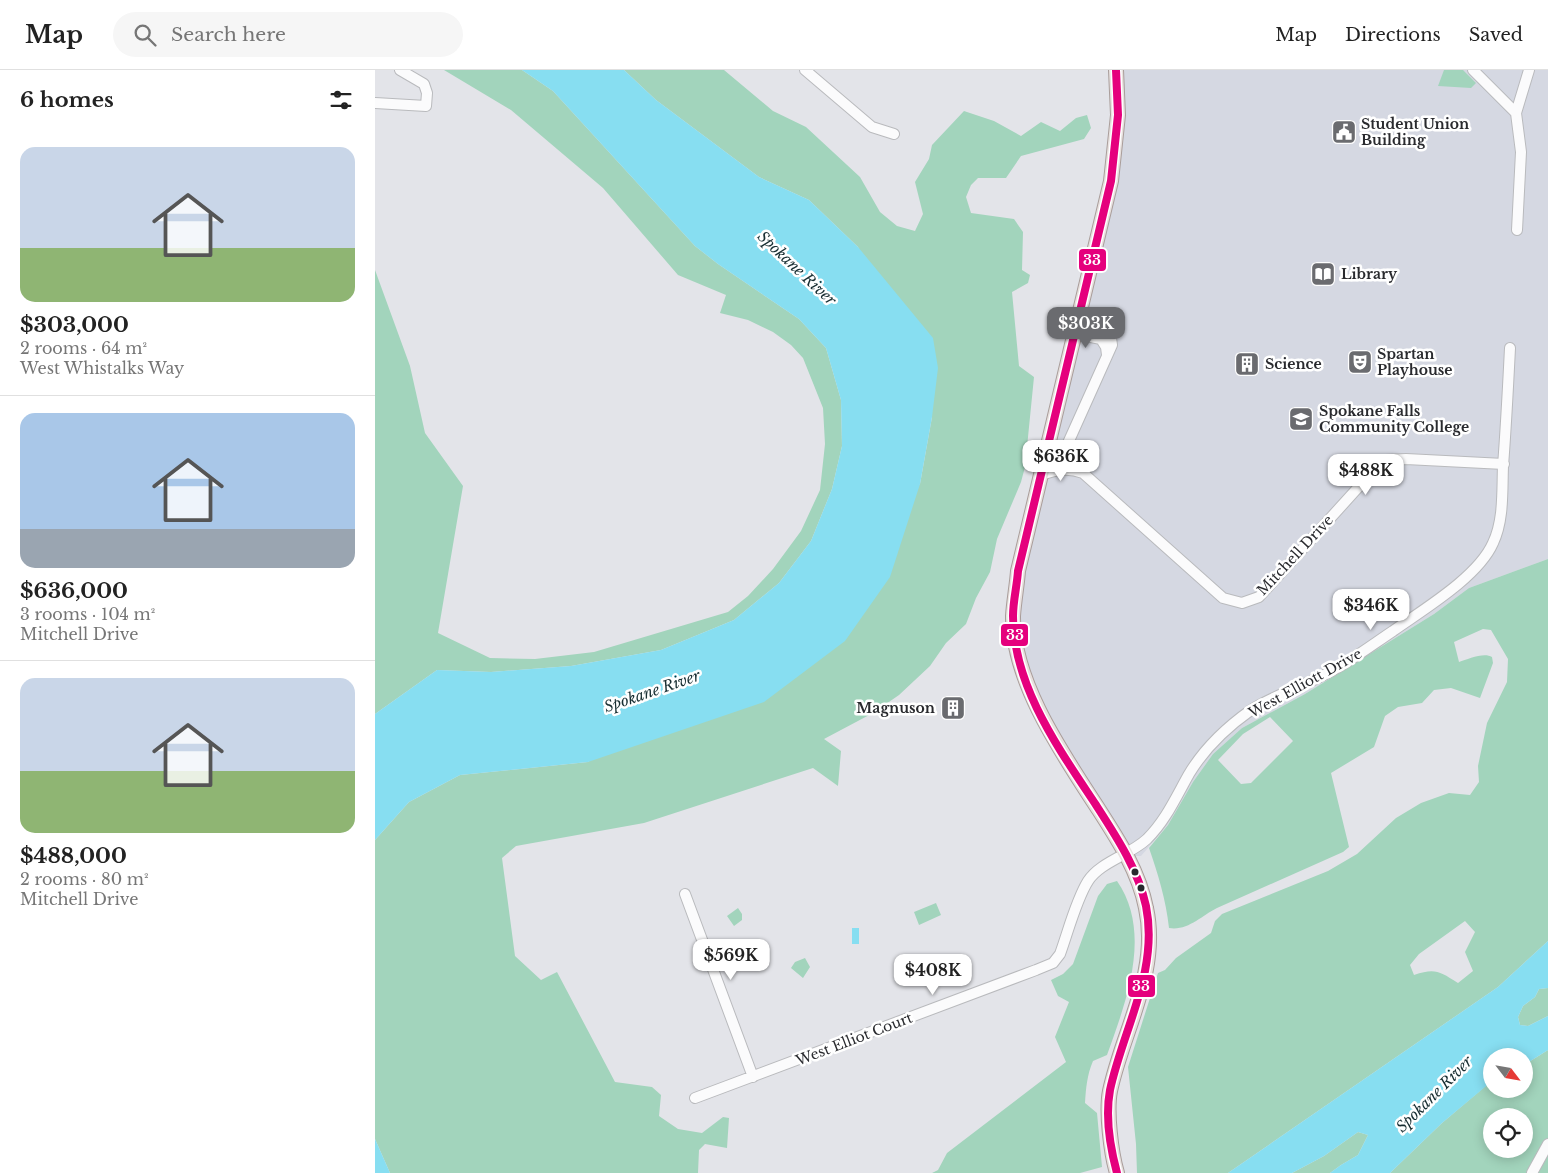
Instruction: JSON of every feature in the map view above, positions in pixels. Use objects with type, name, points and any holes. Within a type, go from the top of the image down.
[{"type":"main road","points":[[1116,70],[1118,115],[1111,181],[1018,571],[1013,616],[1017,648],[1025,676],[1049,729],[1126,854],[1136,875],[1146,908],[1149,929],[1149,952],[1142,988],[1109,1093],[1110,1142],[1117,1173]]},
{"type":"street","points":[[375,103],[426,106],[427,93],[424,84],[400,70]]},
{"type":"street","points":[[805,70],[872,127],[894,134]]},
{"type":"street","points":[[1473,70],[1516,113]]},
{"type":"street","points":[[1517,230],[1521,152],[1516,113],[1529,70]]},
{"type":"street","name":"Mitchell Drive","points":[[1077,328],[1096,327],[1111,338],[1112,344],[1068,443],[1070,454],[1083,473],[1223,598],[1242,603],[1259,596],[1373,471],[1386,460],[1406,459],[1504,464]]},
{"type":"street","name":"West Elliott Drive","points":[[1126,854],[1141,844],[1157,828],[1195,766],[1211,745],[1229,727],[1262,704],[1341,666],[1436,601],[1476,568],[1489,551],[1501,514],[1510,348]]},
{"type":"street","points":[[1041,475],[1062,469],[1073,469],[1083,473]]},
{"type":"street","name":"West Elliot Court","points":[[695,1098],[1051,964],[1060,954],[1088,881],[1100,869],[1126,854]]},
{"type":"street","points":[[685,894],[753,1077]]},
{"type":"street","points":[[1532,1173],[1548,1144]]},
{"type":"shaded area","name":"Spokane Falls Community College","points":[[1116,70],[1548,70],[1548,559],[1469,588],[1434,614],[1305,694],[1242,728],[1213,754],[1193,782],[1168,825],[1141,856],[1131,856],[1036,702],[1013,616],[1111,181]]},
{"type":"green space","points":[[444,70],[522,70],[553,91],[695,246],[718,264],[799,319],[826,348],[841,400],[842,446],[832,489],[811,541],[779,583],[734,620],[661,650],[571,666],[491,672],[437,670],[375,714],[375,270],[410,366],[425,433],[463,486],[438,633],[490,658],[535,659],[594,652],[728,612],[748,596],[773,569],[801,531],[820,490],[825,444],[823,408],[803,358],[791,345],[773,332],[748,320],[720,313],[726,295],[678,275],[603,188],[511,110]]},
{"type":"green space","points":[[624,70],[724,70],[773,111],[806,127],[860,177],[880,212],[897,226],[915,231],[923,214],[915,182],[929,159],[932,145],[964,111],[994,121],[1021,136],[1041,122],[1060,131],[1076,118],[1087,115],[1091,128],[1084,139],[1021,156],[1006,178],[978,178],[971,185],[966,197],[971,213],[1014,219],[1023,232],[1022,270],[1030,275],[1028,283],[1012,292],[1019,366],[1034,377],[1025,467],[1021,482],[997,539],[990,572],[976,598],[966,624],[946,643],[930,666],[899,695],[873,713],[824,739],[841,751],[838,786],[813,768],[644,823],[516,846],[502,858],[515,956],[541,980],[557,972],[615,1082],[652,1087],[661,1095],[659,1116],[678,1129],[702,1133],[723,1117],[729,1118],[727,1148],[705,1144],[699,1150],[698,1173],[390,1173],[375,1139],[375,840],[409,802],[460,775],[588,762],[920,484],[932,417],[858,247],[809,200],[759,177],[656,100]]},
{"type":"green space","points":[[1444,70],[1463,70],[1476,83],[1471,88],[1438,86]]},
{"type":"green space","points":[[1548,559],[1548,941],[1498,987],[1228,1173],[1137,1173],[1128,1067],[1158,973],[1165,970],[1176,958],[1211,933],[1215,921],[1222,914],[1328,871],[1357,854],[1396,818],[1421,803],[1449,793],[1470,795],[1479,782],[1478,766],[1487,723],[1507,682],[1508,659],[1491,630],[1483,629],[1454,642],[1459,662],[1485,655],[1492,657],[1493,663],[1480,698],[1451,688],[1434,690],[1422,703],[1398,707],[1385,716],[1374,747],[1331,773],[1349,847],[1343,852],[1217,908],[1188,925],[1169,928],[1161,887],[1149,848],[1168,825],[1193,782],[1213,754],[1242,728],[1305,694],[1434,614],[1469,588]],"holes":[[[1270,717],[1293,741],[1251,783],[1241,784],[1218,760],[1243,734]],[[1465,921],[1475,932],[1465,952],[1473,971],[1458,983],[1432,971],[1414,975],[1410,965],[1419,954]]]},
{"type":"green space","points":[[1117,881],[1128,901],[1135,945],[1133,968],[1122,1013],[1107,1055],[1093,1061],[1087,1082],[1085,1103],[1097,1113],[1102,1167],[1080,1173],[932,1173],[938,1170],[947,1153],[1066,1062],[1055,1037],[1069,1002],[1058,996],[1051,980],[1063,974],[1073,964],[1098,896],[1107,884]]},
{"type":"green space","points":[[936,903],[941,915],[919,925],[914,912]]},
{"type":"green space","points":[[738,908],[742,914],[742,920],[734,926],[727,916]]},
{"type":"green space","points":[[805,958],[810,967],[803,978],[791,968],[795,962]]},
{"type":"green space","points":[[1548,988],[1548,1016],[1528,1026],[1520,1025],[1518,1017],[1523,1006],[1535,997],[1539,989]]},
{"type":"green space","points":[[1548,1050],[1548,1173],[1390,1173],[1442,1123],[1483,1088],[1483,1098],[1533,1098],[1533,1059]]},
{"type":"green space","points":[[1358,1132],[1368,1135],[1358,1155],[1330,1173],[1292,1173],[1324,1156]]},
{"type":"water","name":"Spokane River","points":[[522,70],[624,70],[656,100],[759,177],[809,200],[858,247],[933,338],[938,368],[932,417],[920,484],[890,577],[845,641],[764,702],[588,762],[460,775],[409,802],[375,840],[375,714],[437,670],[491,672],[571,666],[661,650],[734,620],[779,583],[811,541],[832,489],[842,446],[841,400],[826,348],[799,319],[718,264],[695,246],[553,91]]},
{"type":"water","points":[[852,928],[859,928],[859,944],[852,944]]},
{"type":"water","name":"Spokane River","points":[[1548,941],[1548,988],[1539,989],[1535,997],[1523,1006],[1518,1017],[1520,1025],[1528,1026],[1548,1016],[1548,1050],[1533,1059],[1533,1048],[1483,1048],[1483,1089],[1442,1123],[1390,1173],[1330,1173],[1358,1155],[1368,1135],[1358,1132],[1324,1156],[1292,1173],[1228,1173],[1498,987]]},
{"type":"water","points":[[375,1139],[390,1173],[375,1173]]},
{"type":"transit line","name":"33","points":[[1116,70],[1118,115],[1111,181],[1018,571],[1013,616],[1015,642],[1021,667],[1041,716],[1067,762],[1125,853],[1138,879],[1146,906],[1149,930],[1148,954],[1144,977],[1110,1090],[1109,1132],[1117,1173]]},
{"type":"place","name":"Student Union Building","points":[[1344,132]]},
{"type":"place","name":"Library","points":[[1323,274]]},
{"type":"place","name":"Spartan Playhouse","points":[[1360,362]]},
{"type":"place","name":"Science","points":[[1247,364]]},
{"type":"place","name":"Spokane Falls Community College","points":[[1301,419]]},
{"type":"place","name":"Magnuson","points":[[953,708]]}]
